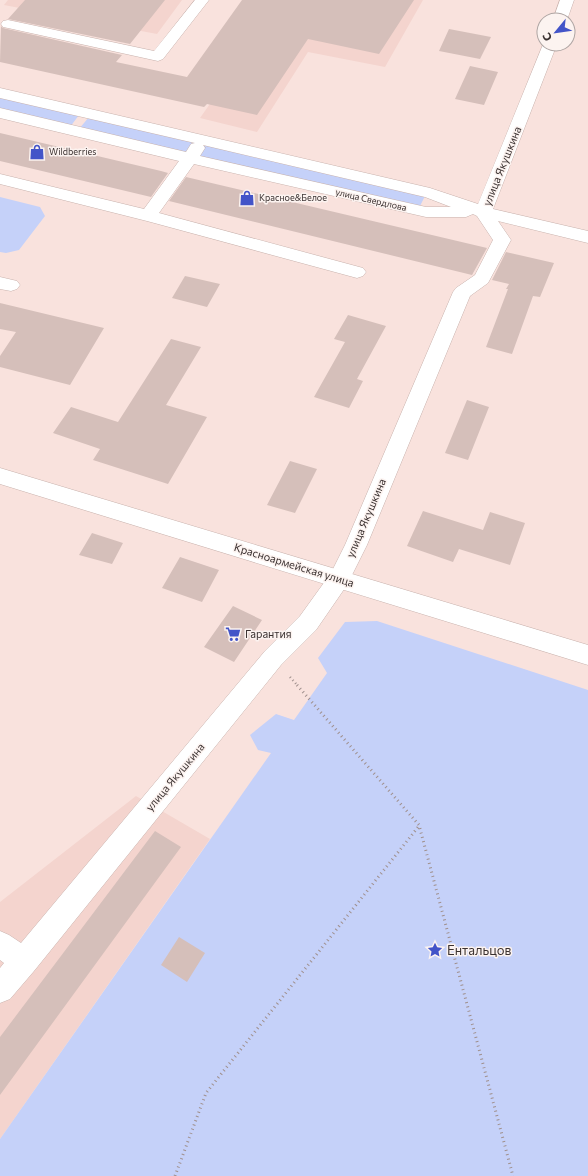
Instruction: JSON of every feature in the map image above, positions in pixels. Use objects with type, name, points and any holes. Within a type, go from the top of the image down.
[{"type":"street","points":[[8,24],[158,56],[202,0]]},
{"type":"street","points":[[563,12],[568,0]]},
{"type":"street","name":"улица Якушкина","points":[[0,989],[273,658],[308,623],[339,579],[356,545],[462,292],[482,279],[502,240],[483,212],[547,52]]},
{"type":"street","name":"улица Свердлова","points":[[0,93],[430,194],[483,212],[588,237]]},
{"type":"street","name":"улица Свердлова","points":[[0,113],[72,131],[426,212],[483,212]]},
{"type":"street","points":[[72,131],[86,113]]},
{"type":"street","points":[[148,216],[202,140]]},
{"type":"street","points":[[0,179],[148,216],[357,272]]},
{"type":"street","name":"Красноармейская улица","points":[[0,476],[588,655]]},
{"type":"street","points":[[0,944],[24,961]]},
{"type":"path","points":[[273,658],[419,825],[513,1176]]},
{"type":"path","points":[[175,1176],[206,1093],[419,825]]},
{"type":"shaded area","points":[[8,0],[182,0],[157,34],[4,5]]},
{"type":"shaded area","points":[[283,0],[423,0],[385,67],[308,52],[257,132],[200,118]]},
{"type":"shaded area","points":[[0,97],[79,115],[70,127],[0,110]]},
{"type":"shaded area","points":[[89,117],[196,142],[187,155],[79,129]]},
{"type":"shaded area","points":[[205,145],[425,196],[419,208],[198,157]]},
{"type":"shaded area","points":[[0,197],[40,207],[45,216],[19,250],[6,253],[0,252]]},
{"type":"shaded area","points":[[377,621],[588,690],[588,1176],[0,1176],[0,1139],[271,753],[258,750],[250,735],[276,714],[294,720],[327,673],[318,658],[345,622]]},
{"type":"shaded area","points":[[136,796],[210,839],[0,1139],[0,902]]},
{"type":"building","points":[[25,0],[165,0],[130,44],[8,19]]},
{"type":"building","points":[[242,0],[414,0],[379,54],[308,39],[257,115],[207,104],[204,107],[0,62],[1,26],[3,28],[122,55],[116,62],[187,77]]},
{"type":"building","points":[[449,29],[491,37],[480,59],[439,51]]},
{"type":"building","points":[[470,66],[498,72],[484,105],[455,99]]},
{"type":"building","points":[[0,133],[168,173],[151,197],[0,161]]},
{"type":"building","points":[[186,177],[487,248],[472,275],[169,201]]},
{"type":"building","points":[[506,252],[554,263],[540,297],[533,296],[512,354],[486,347],[508,289],[506,289],[509,284],[492,280]]},
{"type":"building","points":[[185,276],[220,284],[207,307],[172,298]]},
{"type":"building","points":[[0,303],[104,328],[70,385],[0,367],[0,356],[16,332],[0,329]]},
{"type":"building","points":[[348,315],[386,326],[357,379],[363,381],[349,408],[314,397],[345,342],[334,339]]},
{"type":"building","points":[[171,339],[201,347],[166,405],[207,417],[168,484],[93,460],[100,449],[53,433],[71,407],[118,422]]},
{"type":"building","points":[[467,400],[489,407],[468,460],[445,453]]},
{"type":"building","points":[[290,461],[317,469],[295,513],[267,505]]},
{"type":"building","points":[[423,511],[483,530],[490,512],[525,523],[510,565],[459,549],[453,562],[407,546]]},
{"type":"building","points":[[92,533],[123,543],[112,564],[79,555]]},
{"type":"building","points":[[180,557],[219,570],[202,602],[162,588]]},
{"type":"building","name":"Гарантия","points":[[233,606],[262,620],[234,662],[204,647]]},
{"type":"building","points":[[155,831],[181,847],[0,1095],[0,1037]]},
{"type":"building","points":[[179,937],[205,953],[187,982],[161,965]]},
{"type":"place","name":"Wildberries","points":[[37,152]]},
{"type":"place","name":"Красное&Белое","points":[[247,198]]},
{"type":"place","name":"Гарантия","points":[[233,634]]},
{"type":"place","name":"Ентальцов","points":[[435,950]]}]
